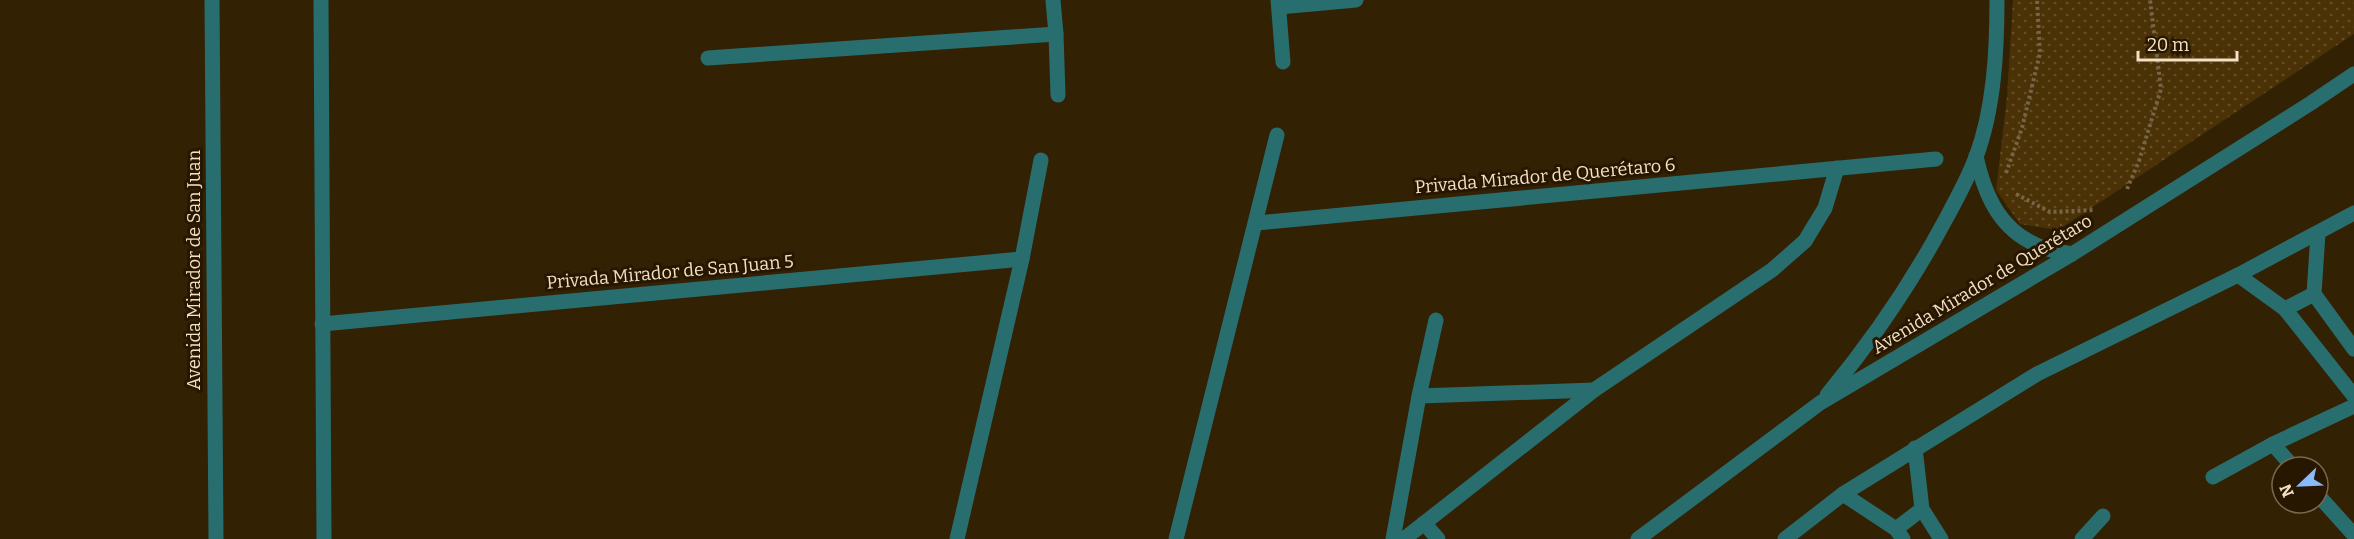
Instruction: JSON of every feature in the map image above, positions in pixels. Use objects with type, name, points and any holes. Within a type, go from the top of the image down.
[{"type":"street","name":"Avenida Mirador de San Juan","points":[[212,0],[216,539]]},
{"type":"street","points":[[321,0],[324,539]]},
{"type":"street","points":[[1053,0],[1058,95]]},
{"type":"street","points":[[1283,62],[1278,4],[1356,0]]},
{"type":"street","points":[[1820,403],[1864,349],[1923,261],[1976,156],[1990,98],[1997,38],[1996,0]]},
{"type":"street","points":[[708,58],[1056,34]]},
{"type":"street","name":"Avenida Mirador de Querétaro","points":[[1638,539],[1820,403],[2072,254],[2354,74]]},
{"type":"street","points":[[1176,539],[1257,223],[1277,135]]},
{"type":"street","points":[[1976,156],[1983,185],[1996,212],[2017,233],[2043,248],[2072,254]]},
{"type":"street","name":"Privada Mirador de Querétaro 6","points":[[1257,223],[1936,159]]},
{"type":"street","points":[[957,539],[1022,259],[1041,160]]},
{"type":"street","points":[[1404,539],[1594,390],[1772,270],[1805,241],[1825,208],[1837,168]]},
{"type":"street","points":[[1785,539],[1843,494],[2037,374],[2238,275],[2354,213]]},
{"type":"street","points":[[2318,233],[2314,294],[2354,349]]},
{"type":"street","name":"Privada Mirador de San Juan 5","points":[[322,324],[1022,259]]},
{"type":"street","points":[[2238,275],[2285,309],[2354,396]]},
{"type":"street","points":[[2285,309],[2314,294]]},
{"type":"street","points":[[1393,539],[1419,396],[1437,320]]},
{"type":"street","points":[[1419,396],[1594,390]]},
{"type":"street","points":[[2213,477],[2273,444],[2354,406]]},
{"type":"street","points":[[2273,444],[2283,455]]},
{"type":"street","points":[[1915,448],[1922,509],[1941,539]]},
{"type":"street","points":[[1843,494],[1899,534],[1922,509]]},
{"type":"street","points":[[2330,508],[2354,535]]},
{"type":"street","points":[[2082,539],[2103,516]]},
{"type":"street","points":[[1424,523],[1438,539]]},
{"type":"path","points":[[2005,177],[2022,128],[2040,53],[2037,0]]},
{"type":"path","points":[[2123,199],[2139,160],[2161,89],[2150,0]]},
{"type":"path","points":[[2011,192],[2050,212],[2096,210]]},
{"type":"shaded area","points":[[2013,0],[2354,0],[2354,34],[2058,230],[2020,224],[1996,190],[2007,97]]}]
